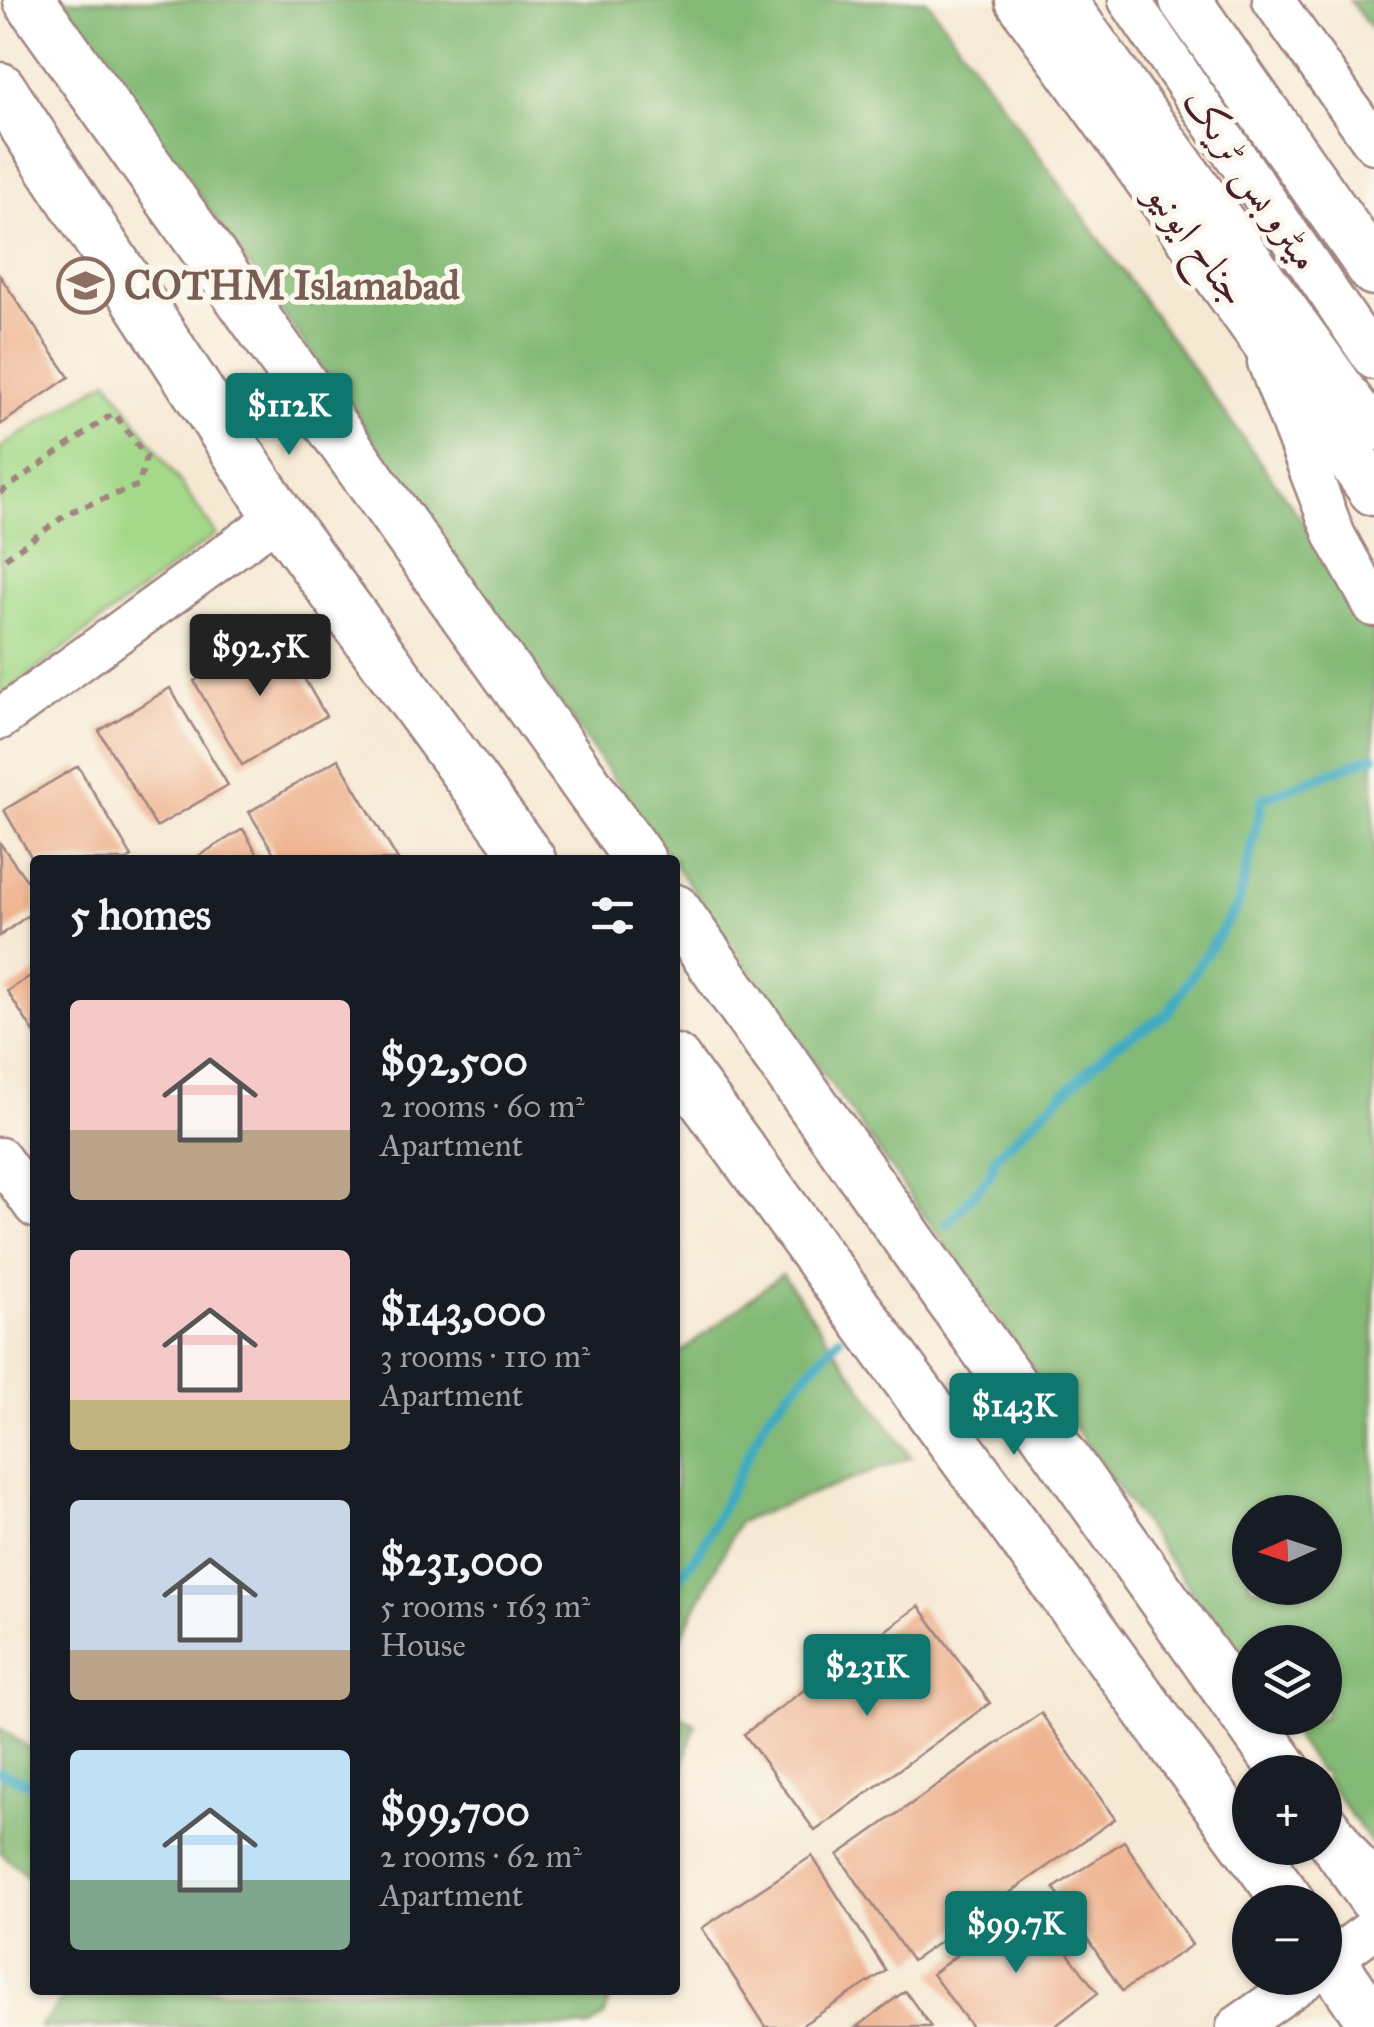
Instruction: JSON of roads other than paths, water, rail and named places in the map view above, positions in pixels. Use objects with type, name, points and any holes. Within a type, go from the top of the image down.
[{"type":"main road","points":[[29,0],[636,855]]},
{"type":"main road","name":"جناح ایونیو","points":[[1021,0],[1374,490]]},
{"type":"main road","points":[[1185,0],[1374,270]]},
{"type":"main road","points":[[0,88],[280,516],[526,855]]},
{"type":"main road","points":[[680,917],[1274,1755]]},
{"type":"main road","points":[[680,1067],[1276,1885]]},
{"type":"main road","points":[[1342,1852],[1374,1898]]},
{"type":"main road","points":[[1342,1987],[1374,2024]]},
{"type":"street","name":"میٹرو بس ٹریک","points":[[1066,0],[1374,430]]},
{"type":"street","name":"میٹرو بس ٹریک","points":[[1129,0],[1374,360]]},
{"type":"street","points":[[1273,0],[1374,143]]},
{"type":"street","points":[[1251,318],[1335,536],[1374,606]]},
{"type":"street","points":[[0,719],[280,516]]},
{"type":"street","points":[[0,1158],[30,1200]]},
{"type":"street","points":[[1342,1950],[1374,1928]]},
{"type":"street","points":[[1237,2027],[1280,1995]]},
{"type":"waterway","points":[[947,1224],[990,1176],[996,1156],[1115,1045],[1167,1014],[1238,905],[1263,798],[1374,756]]},
{"type":"waterway","points":[[680,1576],[700,1551],[768,1415],[839,1338]]},
{"type":"waterway","points":[[0,1772],[30,1784]]},
{"type":"place","name":"COTHM Islamabad","points":[[85,285]]}]
